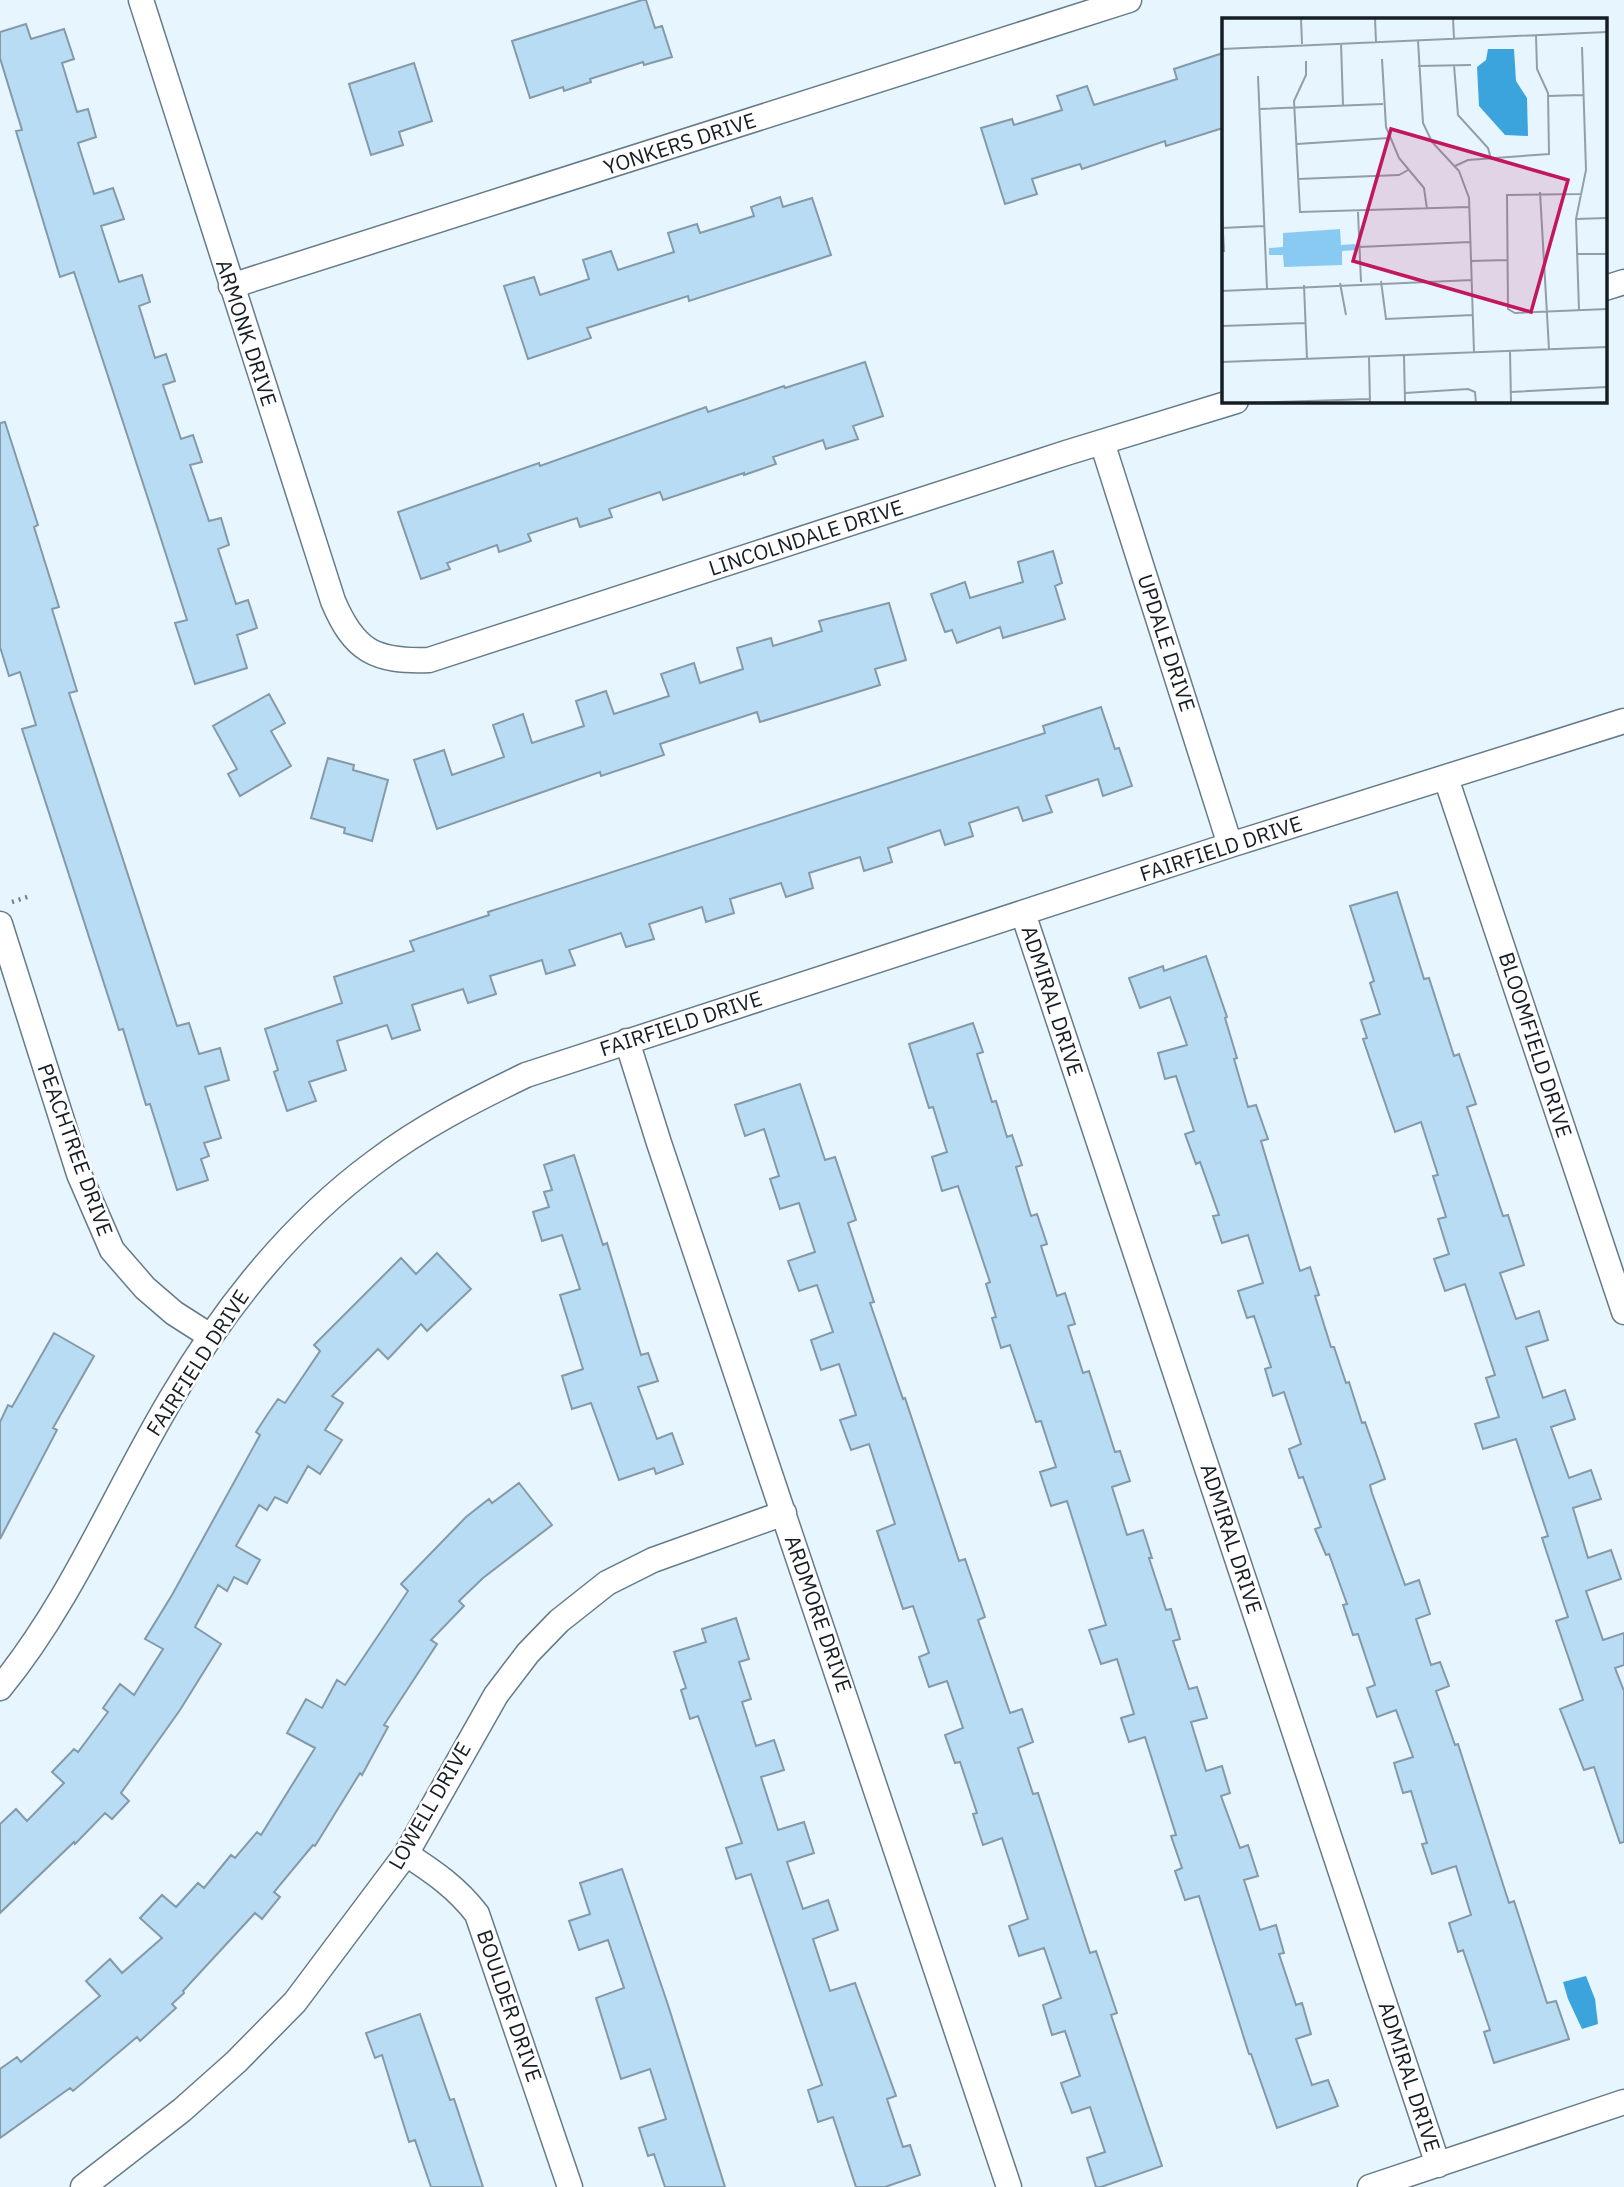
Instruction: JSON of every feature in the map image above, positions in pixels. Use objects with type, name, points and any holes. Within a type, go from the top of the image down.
[{"type":"street","name":"ARMONK DRIVE","points":[[141,0],[230,286],[333,601],[353,638],[373,654]]},
{"type":"street","name":"YONKERS DRIVE","points":[[230,286],[1129,0]]},
{"type":"street","points":[[1606,288],[1624,282]]},
{"type":"street","name":"LINCOLNDALE DRIVE","points":[[373,654],[406,661],[429,660],[1233,402]]},
{"type":"street","name":"UPDALE DRIVE","points":[[1102,442],[1230,845]]},
{"type":"street","name":"FAIRFIELD DRIVE","points":[[0,1688],[47,1625],[171,1397],[210,1336],[253,1278],[289,1238],[331,1198],[376,1161],[463,1107],[526,1075],[627,1041],[1230,845],[1624,721]]},
{"type":"street","name":"BLOOMFIELD DRIVE","points":[[1446,778],[1624,1312]]},
{"type":"street","name":"ADMIRAL DRIVE","points":[[1023,913],[1438,2165]]},
{"type":"street","name":"PEACHTREE DRIVE","points":[[0,924],[4,950],[79,1174],[112,1250],[145,1288],[210,1336]]},
{"type":"street","name":"ARDMORE DRIVE","points":[[627,1041],[1009,2187]]},
{"type":"street","name":"LOWELL DRIVE","points":[[97,2183],[236,2062],[295,2002],[406,1854],[496,1695],[528,1653],[559,1621],[607,1583],[653,1560],[785,1514]]},
{"type":"street","name":"BOULDER DRIVE","points":[[406,1854],[441,1876],[461,1893],[477,1914],[570,2187]]},
{"type":"street","points":[[1370,2187],[1624,2102]]},
{"type":"path","points":[[12,902],[30,896]]},
{"type":"water","points":[[1586,1976],[1595,1999],[1598,2024],[1582,2029],[1563,1982]]},
{"type":"building","points":[[646,0],[655,28],[662,26],[672,57],[644,65],[643,62],[590,79],[591,82],[564,91],[563,87],[530,98],[512,41]]},
{"type":"building","points":[[26,24],[31,39],[64,29],[74,59],[62,63],[77,112],[88,109],[96,137],[78,143],[94,194],[113,188],[124,219],[101,226],[119,282],[142,275],[150,302],[139,306],[155,358],[166,354],[175,381],[163,385],[181,439],[193,435],[202,462],[190,465],[209,521],[221,518],[229,545],[218,549],[236,604],[248,600],[257,628],[237,635],[247,668],[195,684],[175,623],[187,620],[153,514],[74,272],[60,277],[16,131],[22,130],[0,58],[0,32]]},
{"type":"building","points":[[1222,53],[1222,128],[1166,146],[1165,141],[1082,169],[1080,164],[1032,179],[1037,194],[1005,204],[981,128],[1012,119],[1014,125],[1062,110],[1057,96],[1087,86],[1094,105],[1177,79],[1174,69]]},
{"type":"building","points":[[414,63],[432,121],[399,132],[403,145],[371,155],[349,84]]},
{"type":"building","points":[[780,197],[783,207],[812,198],[831,255],[689,301],[688,296],[587,328],[591,338],[528,359],[504,286],[534,277],[540,295],[589,279],[583,260],[611,251],[618,270],[674,252],[668,233],[697,224],[700,233],[754,216],[751,207]]},
{"type":"building","points":[[865,362],[883,416],[853,426],[858,439],[826,449],[823,440],[773,457],[776,464],[744,475],[663,500],[660,492],[609,509],[612,517],[580,527],[577,518],[528,534],[531,541],[499,552],[497,545],[447,563],[450,569],[421,579],[398,512],[539,463],[540,466],[706,407],[708,412]]},
{"type":"building","points":[[5,422],[38,525],[34,527],[59,607],[52,609],[77,691],[69,693],[177,1026],[189,1023],[199,1054],[220,1048],[229,1080],[205,1087],[221,1138],[204,1143],[209,1156],[201,1159],[208,1180],[177,1190],[150,1104],[146,1105],[123,1029],[119,1030],[22,729],[36,725],[20,672],[9,676],[0,647],[0,423]]},
{"type":"building","points":[[1053,551],[1062,583],[1055,586],[1065,619],[1003,638],[1000,627],[957,643],[952,630],[945,632],[931,594],[965,582],[970,598],[1023,582],[1018,562]]},
{"type":"building","points":[[889,603],[906,660],[875,669],[880,685],[760,722],[757,712],[660,744],[664,755],[601,776],[600,772],[437,829],[414,760],[444,750],[452,775],[504,757],[493,725],[523,714],[532,743],[584,726],[576,701],[606,691],[614,714],[669,696],[661,674],[694,663],[700,683],[743,669],[737,648],[771,638],[773,646],[822,631],[819,621]]},
{"type":"building","points":[[269,694],[285,723],[271,731],[291,766],[240,796],[228,774],[237,769],[213,726]]},
{"type":"building","points":[[1101,707],[1115,749],[1119,748],[1132,786],[1103,796],[1098,779],[1046,796],[1052,812],[1023,821],[1018,807],[969,823],[973,836],[945,845],[940,830],[888,848],[892,862],[864,871],[860,857],[809,873],[813,888],[786,897],[781,883],[730,899],[734,913],[706,922],[702,907],[649,924],[654,939],[626,947],[621,933],[569,950],[575,965],[546,974],[542,960],[490,976],[496,994],[468,1003],[463,989],[412,1005],[420,1030],[392,1039],[387,1025],[337,1041],[346,1070],[309,1082],[316,1101],[287,1111],[274,1072],[278,1070],[265,1029],[342,1003],[334,977],[414,951],[410,941],[489,915],[488,912],[1045,733],[1043,726]]},
{"type":"building","points":[[328,758],[354,765],[353,770],[388,780],[372,841],[344,833],[345,828],[311,818]]},
{"type":"building","points":[[1397,892],[1424,979],[1429,978],[1454,1056],[1459,1054],[1476,1104],[1467,1107],[1503,1216],[1508,1215],[1524,1265],[1500,1273],[1516,1319],[1539,1311],[1548,1340],[1526,1347],[1543,1398],[1565,1390],[1575,1419],[1551,1427],[1569,1478],[1591,1470],[1601,1499],[1573,1508],[1588,1558],[1611,1550],[1621,1579],[1586,1591],[1603,1640],[1624,1633],[1624,1665],[1615,1668],[1624,1691],[1624,1842],[1620,1843],[1594,1767],[1584,1770],[1560,1709],[1583,1700],[1556,1621],[1568,1617],[1542,1538],[1548,1536],[1516,1439],[1483,1449],[1475,1424],[1499,1417],[1486,1378],[1495,1375],[1465,1284],[1445,1291],[1434,1259],[1449,1254],[1438,1219],[1446,1217],[1433,1176],[1438,1175],[1421,1122],[1395,1132],[1363,1039],[1367,1038],[1361,1020],[1380,1014],[1370,983],[1374,981],[1350,906]]},
{"type":"building","points":[[1206,956],[1227,1017],[1225,1018],[1237,1058],[1234,1059],[1248,1107],[1256,1105],[1268,1139],[1261,1141],[1300,1271],[1310,1267],[1319,1295],[1315,1296],[1331,1347],[1334,1347],[1346,1383],[1349,1382],[1385,1479],[1370,1485],[1372,1493],[1405,1585],[1419,1580],[1430,1614],[1416,1619],[1431,1665],[1440,1662],[1449,1686],[1436,1691],[1455,1745],[1458,1744],[1509,1903],[1514,1901],[1547,2003],[1556,2001],[1569,2039],[1494,2063],[1484,2032],[1490,2030],[1463,1950],[1458,1952],[1449,1923],[1471,1915],[1456,1866],[1432,1874],[1422,1844],[1427,1843],[1411,1791],[1403,1793],[1394,1763],[1413,1757],[1396,1710],[1377,1717],[1367,1688],[1375,1685],[1358,1634],[1353,1635],[1343,1605],[1347,1604],[1329,1554],[1326,1555],[1315,1529],[1321,1527],[1303,1477],[1299,1478],[1289,1449],[1301,1444],[1284,1392],[1273,1396],[1265,1369],[1271,1367],[1254,1316],[1247,1318],[1238,1291],[1263,1283],[1248,1235],[1222,1243],[1213,1216],[1219,1215],[1200,1162],[1196,1164],[1185,1134],[1194,1131],[1176,1076],[1165,1079],[1158,1053],[1187,1045],[1170,997],[1140,1008],[1129,978],[1163,966],[1164,971]]},
{"type":"building","points":[[973,1023],[983,1052],[977,1054],[992,1102],[996,1101],[1007,1137],[1012,1135],[1022,1165],[1016,1167],[1031,1216],[1037,1214],[1047,1244],[1041,1246],[1057,1296],[1065,1293],[1075,1324],[1068,1326],[1083,1373],[1089,1371],[1115,1452],[1120,1451],[1130,1481],[1112,1487],[1127,1535],[1143,1530],[1166,1610],[1171,1609],[1180,1639],[1173,1641],[1189,1689],[1197,1687],[1207,1718],[1191,1722],[1206,1771],[1222,1766],[1230,1793],[1221,1796],[1240,1848],[1248,1845],[1258,1876],[1244,1880],[1260,1930],[1276,1925],[1284,1953],[1279,1954],[1296,2005],[1302,2003],[1311,2034],[1296,2039],[1312,2085],[1328,2080],[1338,2106],[1277,2128],[1249,2054],[1199,1896],[1185,1900],[1175,1871],[1182,1868],[1171,1836],[1176,1835],[1145,1737],[1129,1742],[1121,1718],[1134,1714],[1117,1659],[1101,1664],[1089,1630],[1106,1625],[1067,1501],[1051,1506],[1040,1472],[1056,1467],[1041,1421],[1036,1422],[1010,1345],[1001,1348],[992,1318],[996,1317],[986,1284],[990,1282],[958,1186],[942,1191],[932,1157],[947,1152],[933,1107],[929,1108],[909,1044]]},
{"type":"building","points":[[800,1084],[825,1160],[835,1157],[856,1220],[848,1223],[874,1302],[870,1303],[903,1399],[905,1398],[959,1561],[965,1559],[985,1617],[978,1620],[1010,1713],[1022,1709],[1033,1742],[1018,1748],[1033,1794],[1038,1793],[1090,1953],[1096,1951],[1117,2013],[1111,2015],[1162,2166],[1101,2187],[1096,2187],[1087,2158],[1105,2152],[1090,2107],[1072,2113],[1061,2083],[1080,2076],[1065,2031],[1052,2035],[1043,2005],[1061,1998],[1044,1948],[1019,1956],[1009,1926],[1028,1919],[1002,1838],[983,1845],[973,1814],[977,1813],[960,1762],[955,1763],[945,1735],[963,1728],[947,1681],[929,1687],[919,1657],[929,1653],[913,1606],[903,1609],[877,1531],[895,1524],[869,1444],[851,1450],[840,1420],[856,1415],[839,1364],[821,1370],[811,1340],[833,1332],[817,1285],[799,1291],[788,1261],[815,1252],[799,1203],[780,1209],[770,1179],[779,1176],[764,1129],[745,1136],[735,1105]]},
{"type":"building","points":[[574,1155],[603,1245],[607,1243],[641,1355],[648,1353],[658,1381],[638,1387],[657,1439],[672,1433],[683,1464],[656,1474],[654,1468],[619,1480],[591,1403],[572,1409],[562,1376],[583,1369],[560,1295],[580,1289],[562,1235],[542,1241],[533,1212],[549,1207],[544,1192],[552,1190],[544,1165]]},
{"type":"building","points":[[437,1253],[471,1289],[427,1331],[421,1324],[388,1359],[378,1349],[332,1396],[343,1403],[325,1430],[342,1440],[320,1474],[308,1466],[287,1503],[275,1497],[267,1510],[259,1505],[236,1546],[260,1560],[247,1584],[234,1577],[227,1591],[218,1585],[195,1627],[221,1644],[180,1710],[121,1793],[129,1801],[112,1819],[105,1813],[0,1913],[0,1824],[16,1809],[27,1821],[64,1783],[52,1772],[74,1749],[78,1752],[108,1712],[103,1708],[120,1684],[134,1695],[163,1649],[145,1639],[260,1435],[256,1432],[267,1415],[278,1399],[285,1403],[320,1351],[314,1345],[401,1258],[416,1274]]},
{"type":"building","points":[[54,1333],[94,1356],[53,1428],[57,1430],[0,1539],[0,1422],[8,1405],[12,1407]]},
{"type":"building","points":[[519,1483],[552,1525],[483,1578],[459,1601],[464,1606],[431,1640],[437,1644],[384,1725],[388,1727],[362,1775],[360,1773],[315,1846],[313,1845],[274,1892],[280,1897],[262,1919],[255,1913],[172,2004],[176,2008],[140,2041],[137,2037],[73,2091],[70,2088],[0,2138],[0,2069],[17,2057],[21,2062],[100,1996],[86,1981],[110,1959],[122,1973],[162,1938],[140,1918],[162,1895],[176,1907],[198,1883],[204,1888],[231,1855],[235,1858],[257,1832],[261,1835],[315,1748],[287,1733],[306,1699],[322,1708],[337,1680],[345,1685],[408,1591],[401,1584],[466,1517],[489,1499],[492,1503]]},
{"type":"building","points":[[736,1618],[749,1659],[739,1662],[751,1699],[742,1702],[756,1746],[774,1740],[784,1770],[761,1777],[778,1830],[804,1822],[814,1853],[787,1862],[803,1909],[828,1900],[838,1930],[813,1939],[830,1991],[855,1983],[896,2096],[887,2099],[903,2147],[910,2145],[920,2175],[885,2187],[856,2187],[833,2117],[818,2122],[808,2090],[822,2085],[751,1874],[736,1879],[726,1848],[742,1843],[698,1716],[690,1719],[681,1690],[686,1688],[674,1652],[706,1642],[702,1629]]},
{"type":"building","points":[[622,1869],[725,2187],[665,2187],[654,2154],[648,2156],[639,2128],[666,2119],[650,2069],[621,2079],[596,1998],[624,1988],[608,1940],[579,1950],[569,1921],[590,1914],[580,1883]]},
{"type":"building","points":[[420,2014],[450,2100],[454,2099],[483,2187],[431,2187],[415,2140],[409,2142],[382,2055],[375,2058],[366,2033]]}]
